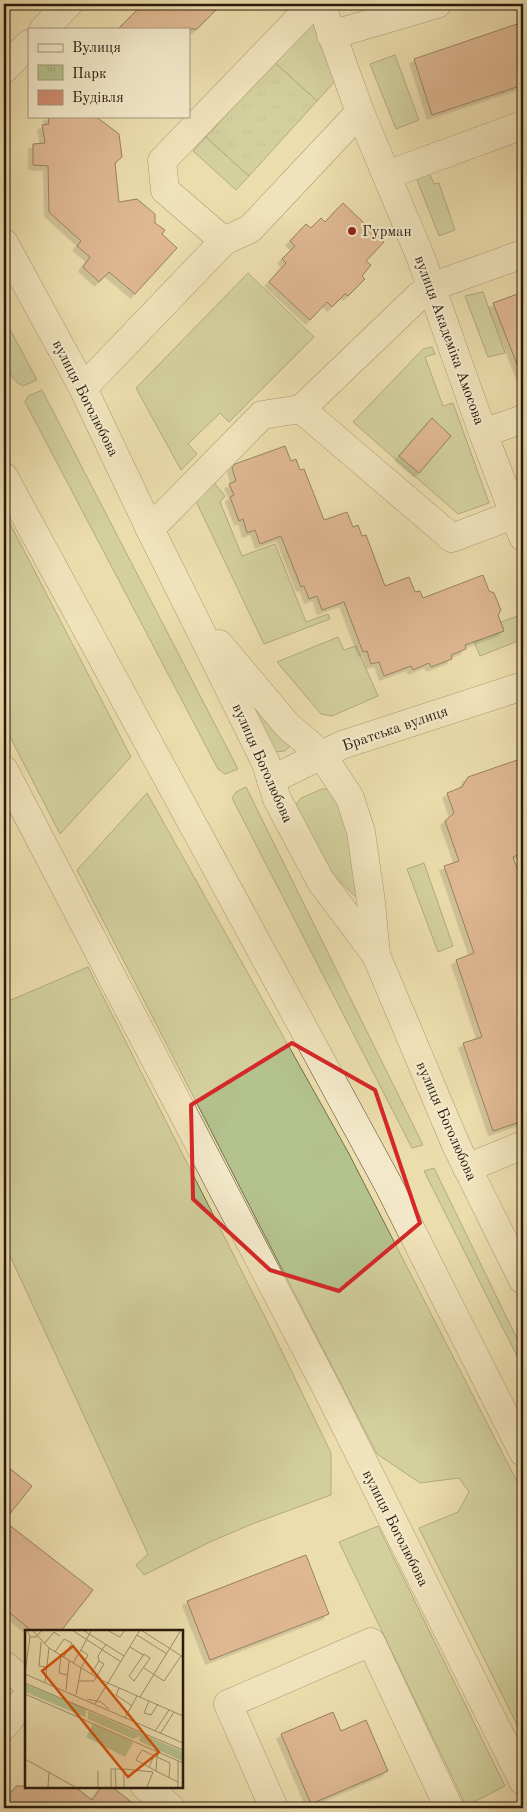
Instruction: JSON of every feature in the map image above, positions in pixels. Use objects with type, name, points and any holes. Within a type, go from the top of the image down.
[{"type":"street","points":[[45,28],[68,4]]},
{"type":"street","points":[[224,241],[165,190],[162,161],[313,4]]},
{"type":"street","name":"вулиця Академіка Амосова","points":[[320,4],[360,112],[431,287],[483,433],[521,520]]},
{"type":"street","points":[[331,36],[437,4]]},
{"type":"street","points":[[4,69],[28,45]]},
{"type":"street","points":[[83,388],[224,241],[250,229],[360,112]]},
{"type":"street","points":[[387,176],[523,125]]},
{"type":"street","name":"вулиця Боголюбова","points":[[4,243],[83,388],[150,529],[266,763],[277,799],[320,880],[376,956],[467,1168],[523,1280]]},
{"type":"street","points":[[150,529],[262,415],[301,409],[431,287],[523,254]]},
{"type":"street","points":[[301,409],[452,538],[521,520]]},
{"type":"street","points":[[483,433],[523,420]]},
{"type":"street","points":[[4,477],[388,1184],[523,1452]]},
{"type":"street","points":[[195,619],[229,654],[265,701],[288,726],[322,755],[350,798],[361,832],[371,902],[376,956]]},
{"type":"street","name":"Братська вулиця","points":[[271,780],[342,745],[523,686]]},
{"type":"street","name":"вулиця Боголюбова","points":[[4,770],[328,1391],[523,1781]]},
{"type":"street","points":[[467,1168],[523,1145]]},
{"type":"street","points":[[274,1808],[228,1704],[371,1642],[446,1807]]},
{"type":"street","points":[[4,1666],[25,1682]]},
{"type":"street","points":[[4,1726],[25,1699]]},
{"type":"street","points":[[146,1787],[171,1808]]},
{"type":"highlighted area","points":[[292,1043],[375,1090],[420,1223],[339,1291],[270,1270],[193,1199],[191,1105]]},
{"type":"green space","points":[[313,19],[335,81],[317,101],[274,62]]},
{"type":"green space","points":[[395,55],[419,120],[396,129],[370,64]]},
{"type":"green space","points":[[274,62],[317,101],[249,176],[206,137]]},
{"type":"green space","points":[[206,137],[249,176],[236,190],[193,151]]},
{"type":"green space","points":[[426,166],[434,184],[439,183],[455,230],[439,236],[414,172]]},
{"type":"green space","points":[[248,273],[314,337],[229,422],[220,413],[188,444],[197,454],[181,470],[136,388]]},
{"type":"green space","points":[[483,292],[505,353],[488,357],[465,296]]},
{"type":"green space","points":[[4,318],[37,380],[23,386],[10,374],[7,366],[4,347]]},
{"type":"green space","points":[[432,347],[435,354],[425,357],[443,406],[453,403],[489,503],[458,514],[353,422],[423,349]]},
{"type":"green space","points":[[42,390],[238,769],[225,774],[218,769],[25,402],[28,396]]},
{"type":"green space","points":[[212,480],[225,496],[220,502],[242,556],[275,544],[306,622],[328,614],[330,619],[264,644],[195,499]]},
{"type":"green space","points":[[4,512],[131,757],[60,834],[4,725]]},
{"type":"green space","points":[[523,614],[523,639],[480,656],[474,642],[504,631],[501,622]]},
{"type":"green space","points":[[338,637],[344,650],[356,646],[378,696],[332,716],[321,714],[277,662]]},
{"type":"green space","points":[[243,687],[265,718],[293,743],[285,751],[274,752]]},
{"type":"green space","points":[[246,787],[423,1145],[412,1148],[232,798],[236,792]]},
{"type":"green space","points":[[322,789],[329,789],[334,792],[360,845],[361,902],[319,861],[294,807],[301,798]]},
{"type":"green space","points":[[147,793],[348,1152],[523,1493],[523,1737],[419,1528],[458,1512],[469,1492],[459,1478],[420,1483],[377,1454],[77,870]]},
{"type":"green space","points":[[424,863],[453,946],[438,952],[407,869]]},
{"type":"green space","points":[[88,967],[273,1333],[331,1453],[331,1495],[252,1524],[210,1542],[144,1575],[136,1565],[148,1554],[4,1243],[4,1003]]},
{"type":"green space","points":[[434,1168],[523,1351],[523,1368],[424,1171]]},
{"type":"green space","points":[[378,1526],[505,1786],[466,1806],[339,1542]]},
{"type":"building","points":[[143,4],[222,4],[197,29],[119,28]]},
{"type":"building","points":[[523,22],[523,85],[432,115],[414,59]]},
{"type":"building","points":[[48,118],[98,118],[119,134],[122,157],[115,163],[119,202],[137,199],[155,214],[155,223],[165,230],[162,234],[177,248],[135,294],[109,272],[99,282],[83,267],[90,257],[77,246],[81,241],[49,212],[48,166],[33,165],[33,144],[45,143],[42,125],[49,124]]},
{"type":"building","points":[[343,203],[384,242],[366,261],[371,265],[362,276],[365,279],[348,296],[345,294],[332,307],[327,302],[310,320],[269,282],[286,263],[282,259],[295,246],[290,241],[306,224],[311,228],[321,218],[325,222]]},
{"type":"building","points":[[523,292],[523,377],[522,377],[493,303]]},
{"type":"building","points":[[432,418],[451,436],[419,473],[399,456]]},
{"type":"building","points":[[285,446],[291,461],[296,459],[300,470],[304,469],[324,520],[347,512],[353,527],[358,525],[362,536],[366,535],[385,586],[409,577],[415,592],[420,591],[423,598],[483,575],[489,591],[494,593],[501,610],[498,615],[504,631],[465,645],[466,649],[451,655],[452,659],[431,667],[429,663],[413,670],[411,666],[384,676],[379,662],[371,664],[367,651],[363,652],[344,602],[322,610],[317,596],[309,599],[304,586],[301,587],[281,536],[260,544],[255,530],[247,533],[243,519],[239,521],[230,497],[234,495],[229,484],[236,481],[232,468],[235,464]]},
{"type":"building","points":[[523,758],[523,853],[513,857],[523,885],[523,1121],[493,1131],[463,1043],[482,1037],[456,960],[474,953],[444,866],[459,861],[445,821],[454,813],[447,793],[462,787],[468,777]]},
{"type":"building","points":[[4,1464],[32,1486],[4,1521]]},
{"type":"building","points":[[4,1521],[93,1590],[62,1630],[31,1630],[4,1608]]},
{"type":"building","points":[[306,1555],[329,1614],[210,1660],[187,1601]]},
{"type":"building","points":[[333,1712],[341,1731],[366,1720],[388,1771],[311,1804],[281,1734]]},
{"type":"building","points":[[16,1786],[75,1787],[92,1800],[101,1787],[112,1787],[139,1808],[4,1808],[4,1801]]},
{"type":"place","name":"Гурман","points":[[352,231]]}]
